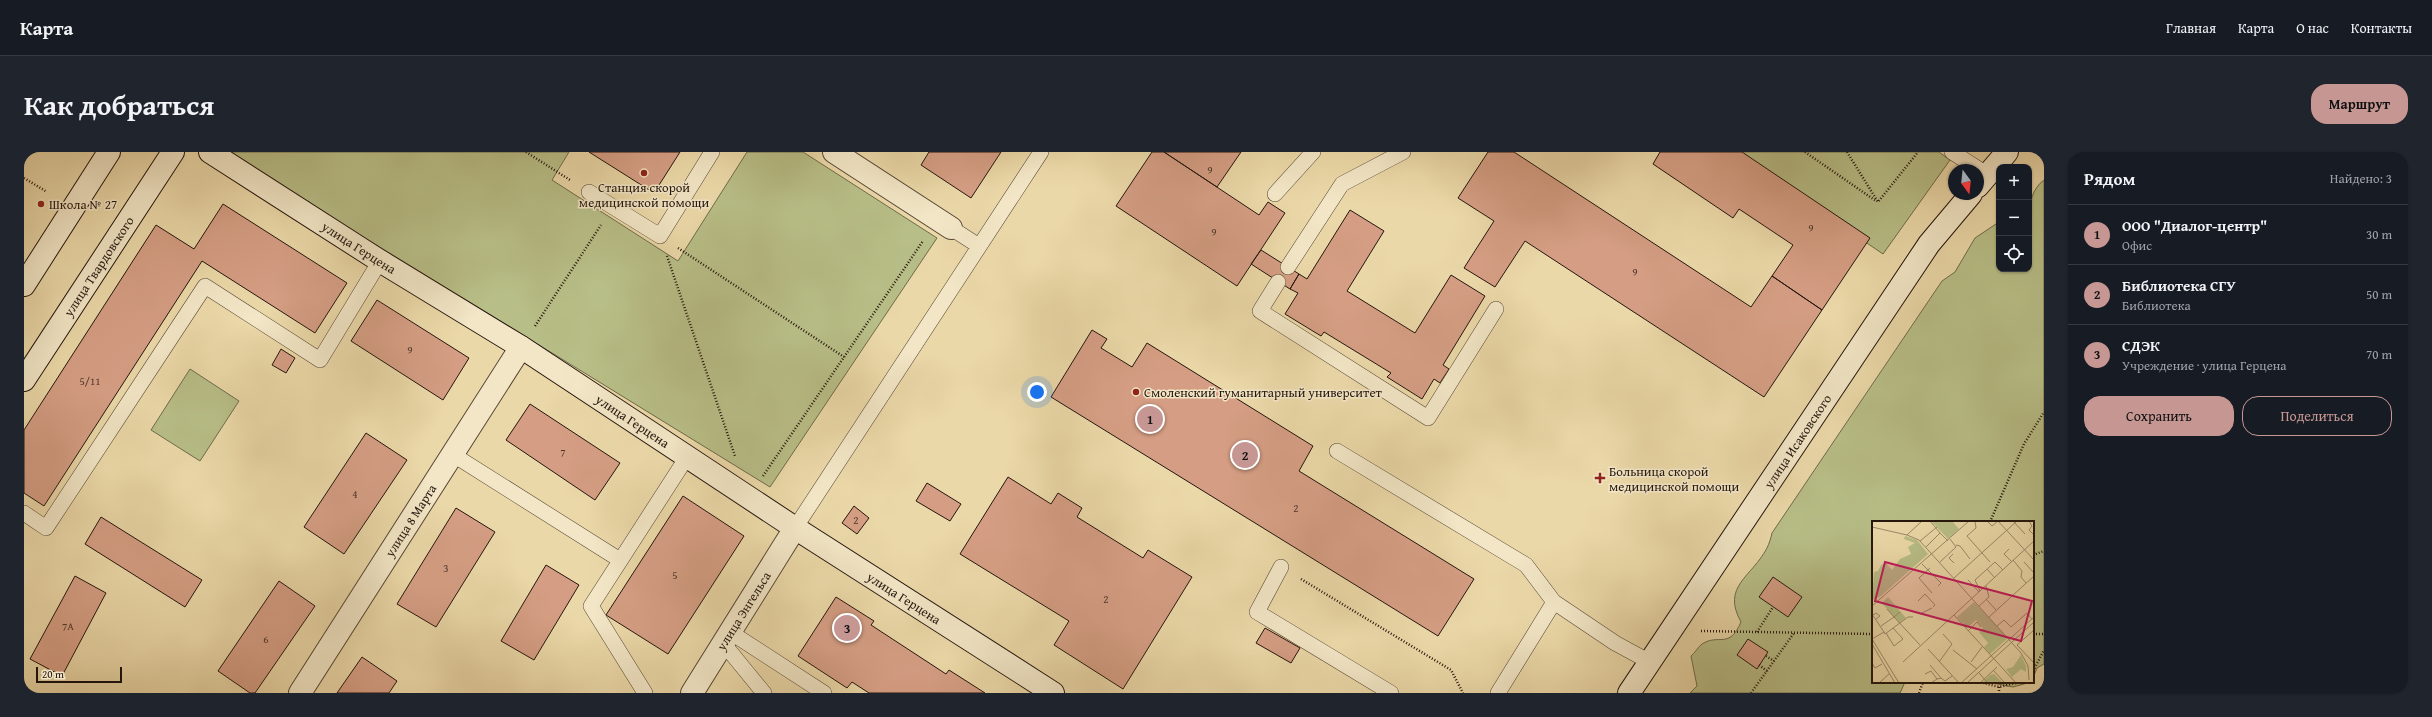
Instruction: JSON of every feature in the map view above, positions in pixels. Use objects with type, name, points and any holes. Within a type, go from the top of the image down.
[{"type":"street","points":[[24,285],[109,152]]},
{"type":"street","name":"улица Твардовского","points":[[24,380],[173,152]]},
{"type":"street","name":"улица Герцена","points":[[210,152],[380,261],[521,347],[795,528],[1053,693]]},
{"type":"street","points":[[834,152],[945,223]]},
{"type":"street","points":[[1984,179],[2007,152]]},
{"type":"street","name":"улица Исаковского","points":[[1629,693],[1929,244],[1966,200]]},
{"type":"street","name":"улица 8 Марта","points":[[300,693],[521,347]]},
{"type":"street","name":"улица Энгельса","points":[[692,693],[795,528]]},
{"type":"lane","points":[[590,192],[612,208],[660,236],[712,152]]},
{"type":"lane","points":[[795,528],[1041,152]]},
{"type":"lane","points":[[1275,194],[1313,152]]},
{"type":"lane","points":[[1288,267],[1342,184],[1403,152]]},
{"type":"lane","points":[[1952,152],[1965,164]]},
{"type":"lane","points":[[945,223],[979,246]]},
{"type":"lane","points":[[24,513],[46,528],[205,286],[320,360],[380,261]]},
{"type":"lane","points":[[1278,282],[1260,311],[1428,418],[1496,309]]},
{"type":"lane","points":[[1337,451],[1526,565],[1554,602],[1615,643],[1650,662]]},
{"type":"lane","points":[[452,454],[620,560]]},
{"type":"lane","points":[[645,693],[591,606],[687,456]]},
{"type":"lane","points":[[1281,566],[1257,612],[1391,693]]},
{"type":"lane","points":[[1498,693],[1554,602]]},
{"type":"lane","points":[[726,637],[764,693]]},
{"type":"lane","points":[[726,637],[824,693]]},
{"type":"path","points":[[526,152],[590,192]]},
{"type":"path","points":[[1805,152],[1878,202]]},
{"type":"path","points":[[1848,152],[1878,202]]},
{"type":"path","points":[[1878,202],[1918,152]]},
{"type":"path","points":[[24,178],[47,192]]},
{"type":"path","points":[[521,347],[612,208]]},
{"type":"path","points":[[749,497],[844,357],[945,223]]},
{"type":"path","points":[[660,236],[844,357]]},
{"type":"path","points":[[660,236],[736,459]]},
{"type":"path","points":[[1990,521],[2024,444],[2044,412]]},
{"type":"path","points":[[2034,555],[2044,551]]},
{"type":"path","points":[[1281,566],[1451,670],[1463,693]]},
{"type":"path","points":[[1757,632],[1773,607]]},
{"type":"path","points":[[1701,631],[1872,634]]},
{"type":"path","points":[[1751,693],[1794,633]]},
{"type":"path","points":[[2034,670],[2044,650]]},
{"type":"path","points":[[1766,656],[1774,661]]},
{"type":"path","points":[[1759,665],[1767,671]]},
{"type":"path","points":[[1919,693],[1923,683]]},
{"type":"path","points":[[1984,683],[1998,687],[2016,683]]},
{"type":"path","points":[[1998,687],[1999,693]]},
{"type":"green space","points":[[225,152],[569,152],[552,180],[678,261],[747,152],[803,152],[937,238],[770,487]]},
{"type":"green space","points":[[1733,152],[1939,152],[1950,160],[1883,254]]},
{"type":"green space","points":[[2044,180],[2044,664],[2037,668],[2034,676],[2034,521],[1872,521],[1872,683],[1905,683],[1900,693],[1690,693],[1697,686],[1691,656],[1702,644],[1708,641],[1728,638],[1737,631],[1741,622],[1736,610],[1736,590],[1761,558],[1768,546],[1772,533],[1942,281],[1955,272],[1975,238],[1996,224],[1996,272],[2032,272],[2032,197],[2037,187]]},
{"type":"green space","points":[[190,369],[239,401],[200,461],[151,430]]},
{"type":"green space","points":[[1992,683],[2027,683],[2013,687]]},
{"type":"building","name":"Станция скорой медицинской помощи","points":[[589,152],[680,152],[654,193]]},
{"type":"building","points":[[929,152],[1001,152],[971,198],[921,165]]},
{"type":"building","points":[[1152,152],[1164,152],[1259,215],[1268,202],[1285,213],[1237,286],[1116,206]]},
{"type":"building","points":[[1164,152],[1241,152],[1217,187]]},
{"type":"building","points":[[1488,152],[1514,152],[1751,307],[1772,276],[1822,310],[1764,397],[1525,241],[1495,287],[1464,268],[1494,221],[1458,198]]},
{"type":"building","points":[[1660,152],[1742,152],[1870,238],[1822,310],[1772,276],[1793,245],[1739,209],[1733,218],[1653,164]]},
{"type":"building","points":[[223,204],[347,283],[315,333],[202,261],[44,506],[24,493],[24,430],[156,225],[194,249]]},
{"type":"building","points":[[1350,210],[1384,231],[1347,291],[1415,333],[1451,275],[1485,296],[1443,365],[1449,369],[1440,383],[1434,379],[1422,399],[1387,377],[1391,373],[1324,332],[1321,336],[1285,314],[1298,293],[1290,289],[1299,274],[1307,279]]},
{"type":"building","points":[[1261,250],[1299,274],[1290,289],[1251,264]]},
{"type":"building","points":[[377,300],[469,358],[443,400],[351,341]]},
{"type":"building","points":[[1092,330],[1107,339],[1101,348],[1132,367],[1147,343],[1313,446],[1299,471],[1474,579],[1438,636],[1051,397]]},
{"type":"building","points":[[281,349],[295,358],[286,373],[272,365]]},
{"type":"building","points":[[530,404],[620,463],[595,500],[506,440]]},
{"type":"building","points":[[366,433],[407,460],[344,554],[304,527]]},
{"type":"building","points":[[1008,477],[1051,504],[1058,493],[1082,508],[1077,517],[1143,558],[1148,550],[1192,577],[1123,689],[1054,645],[1069,621],[960,554]]},
{"type":"building","points":[[927,483],[961,504],[950,521],[916,501]]},
{"type":"building","points":[[683,496],[744,536],[668,654],[606,615]]},
{"type":"building","points":[[854,506],[869,518],[857,534],[842,523]]},
{"type":"building","points":[[456,508],[495,532],[436,627],[397,604]]},
{"type":"building","points":[[101,517],[202,580],[185,607],[85,544]]},
{"type":"building","points":[[546,565],[579,585],[534,660],[501,641]]},
{"type":"building","points":[[75,576],[106,593],[62,676],[30,659]]},
{"type":"building","points":[[1773,577],[1802,597],[1788,617],[1759,597]]},
{"type":"building","points":[[279,581],[315,606],[255,693],[250,693],[218,671]]},
{"type":"building","points":[[836,597],[874,621],[871,625],[946,674],[949,670],[985,693],[869,693],[852,682],[847,688],[798,656]]},
{"type":"building","points":[[1265,628],[1300,648],[1291,663],[1256,643]]},
{"type":"building","points":[[1748,639],[1768,652],[1757,669],[1737,655]]},
{"type":"building","points":[[362,657],[397,681],[389,693],[337,693]]},
{"type":"place","name":"Станция скорой медицинской помощи","points":[[644,173]]},
{"type":"place","name":"Школа № 27","points":[[41,204]]},
{"type":"place","name":"Смоленский гуманитарный университет","points":[[1136,392]]},
{"type":"place","name":"ООО \"Диалог-центр\"","points":[[1150,419]]},
{"type":"place","name":"Библиотека СГУ","points":[[1245,455]]},
{"type":"place","name":"Больница скорой медицинской помощи","points":[[1600,478]]},
{"type":"place","name":"СДЭК","points":[[847,628]]}]
